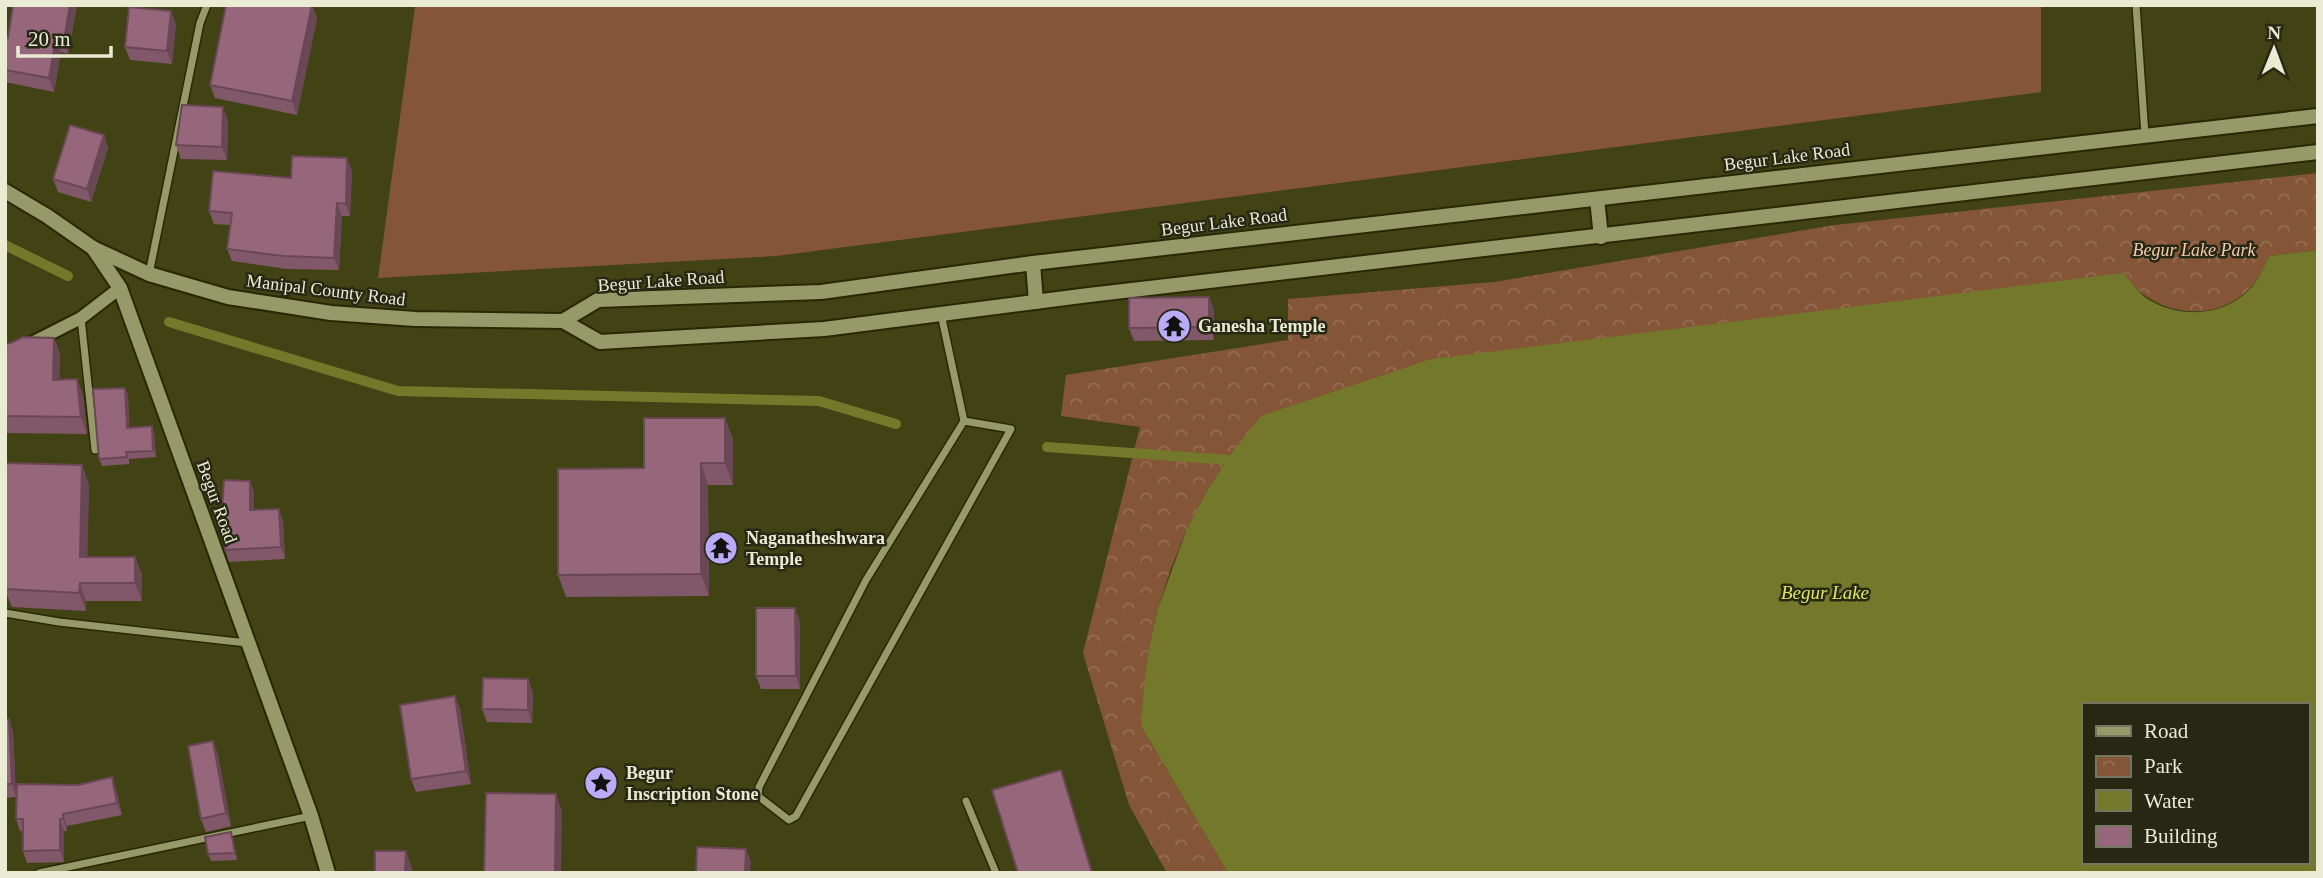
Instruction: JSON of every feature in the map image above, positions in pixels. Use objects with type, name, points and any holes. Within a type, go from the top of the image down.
[{"type":"main road","name":"Begur Lake Road","points":[[563,321],[598,300],[821,292],[1033,263],[2318,116]]},
{"type":"main road","points":[[563,321],[600,342],[824,330],[1036,302],[2318,152]]},
{"type":"main road","name":"Begur Road","points":[[5,191],[93,248],[120,288],[311,816],[328,873]]},
{"type":"main road","points":[[1597,199],[1601,237]]},
{"type":"main road","name":"Manipal County Road","points":[[93,248],[149,274],[228,297],[331,313],[415,319],[563,321]]},
{"type":"main road","points":[[1033,263],[1036,302]]},
{"type":"street","points":[[149,274],[200,23],[207,5]]},
{"type":"street","points":[[2136,5],[2145,135]]},
{"type":"street","points":[[5,352],[15,352],[80,318],[120,288]]},
{"type":"street","points":[[941,314],[964,421],[866,580],[759,788],[758,796],[789,820],[796,816],[1011,429],[964,421]]},
{"type":"street","points":[[80,318],[95,450]]},
{"type":"street","points":[[5,613],[59,622],[247,643]]},
{"type":"street","points":[[966,801],[996,873]]},
{"type":"street","points":[[39,873],[311,816]]},
{"type":"green space","points":[[410,5],[2041,5],[2041,92],[776,256],[378,278],[415,7]]},
{"type":"green space","name":"Begur Lake Park","points":[[2318,173],[2318,250],[2269,256],[2253,285],[2236,300],[2206,311],[2176,309],[2161,304],[2134,287],[1233,451],[1208,489],[1187,529],[1170,571],[1149,647],[1141,726],[1228,873],[1167,873],[1129,805],[1083,653],[1140,427],[1061,416],[1066,375],[1288,340],[1288,299],[1494,282],[1835,225]]},
{"type":"water","name":"Begur Lake","points":[[2318,250],[2318,873],[1228,873],[1141,726],[1149,647],[1158,608],[1187,529],[1208,489],[1261,416],[1431,359],[2123,273],[2138,291],[2161,306],[2202,312],[2228,305],[2240,298],[2261,273],[2269,256]]},
{"type":"building","points":[[13,5],[70,5],[64,40],[56,39],[49,78],[5,70],[5,37],[8,38]]},
{"type":"building","points":[[226,5],[312,5],[292,101],[210,85]]},
{"type":"building","points":[[129,7],[171,11],[167,51],[125,47]]},
{"type":"building","points":[[182,105],[223,107],[222,147],[176,145]]},
{"type":"building","points":[[70,125],[104,135],[87,189],[53,179]]},
{"type":"building","points":[[292,156],[347,158],[346,204],[337,203],[334,258],[283,256],[227,249],[232,213],[209,211],[213,171],[291,178]]},
{"type":"building","points":[[1209,297],[1209,327],[1129,328],[1129,298]]},
{"type":"building","points":[[23,337],[54,338],[53,380],[77,379],[81,417],[5,416],[5,344]]},
{"type":"building","points":[[125,388],[127,428],[152,426],[153,451],[126,452],[127,457],[99,459],[93,389]]},
{"type":"building","points":[[644,418],[725,418],[725,463],[701,463],[701,574],[558,575],[558,469],[644,468]]},
{"type":"building","points":[[6,463],[82,465],[80,557],[135,557],[135,583],[80,583],[79,593],[5,589]]},
{"type":"building","points":[[224,480],[250,481],[250,510],[279,509],[281,547],[225,550],[222,511]]},
{"type":"building","points":[[756,608],[795,608],[796,676],[756,676]]},
{"type":"building","points":[[483,678],[528,679],[528,710],[482,709]]},
{"type":"building","points":[[455,696],[466,771],[411,779],[400,705]]},
{"type":"building","points":[[5,719],[9,719],[12,784],[5,784]]},
{"type":"building","points":[[213,741],[226,813],[201,819],[188,746]]},
{"type":"building","points":[[1061,770],[1092,873],[1018,873],[992,790]]},
{"type":"building","points":[[112,777],[117,803],[63,814],[63,819],[60,819],[60,850],[23,851],[23,819],[16,819],[17,784],[78,785]]},
{"type":"building","points":[[486,793],[556,794],[555,873],[484,873]]},
{"type":"building","points":[[231,832],[235,853],[208,854],[205,837]]},
{"type":"building","points":[[697,847],[746,849],[745,873],[696,873]]},
{"type":"building","points":[[375,851],[406,851],[405,873],[375,873]]},
{"type":"waterway","points":[[5,245],[68,276]]},
{"type":"waterway","points":[[169,322],[398,391],[819,401],[896,424]]},
{"type":"waterway","points":[[1047,447],[1230,460],[1238,458]]},
{"type":"place","name":"Ganesha Temple","points":[[1174,326]]},
{"type":"place","name":"Naganatheshwara Temple","points":[[721,548]]},
{"type":"place","name":"Begur Inscription Stone","points":[[601,783]]}]
